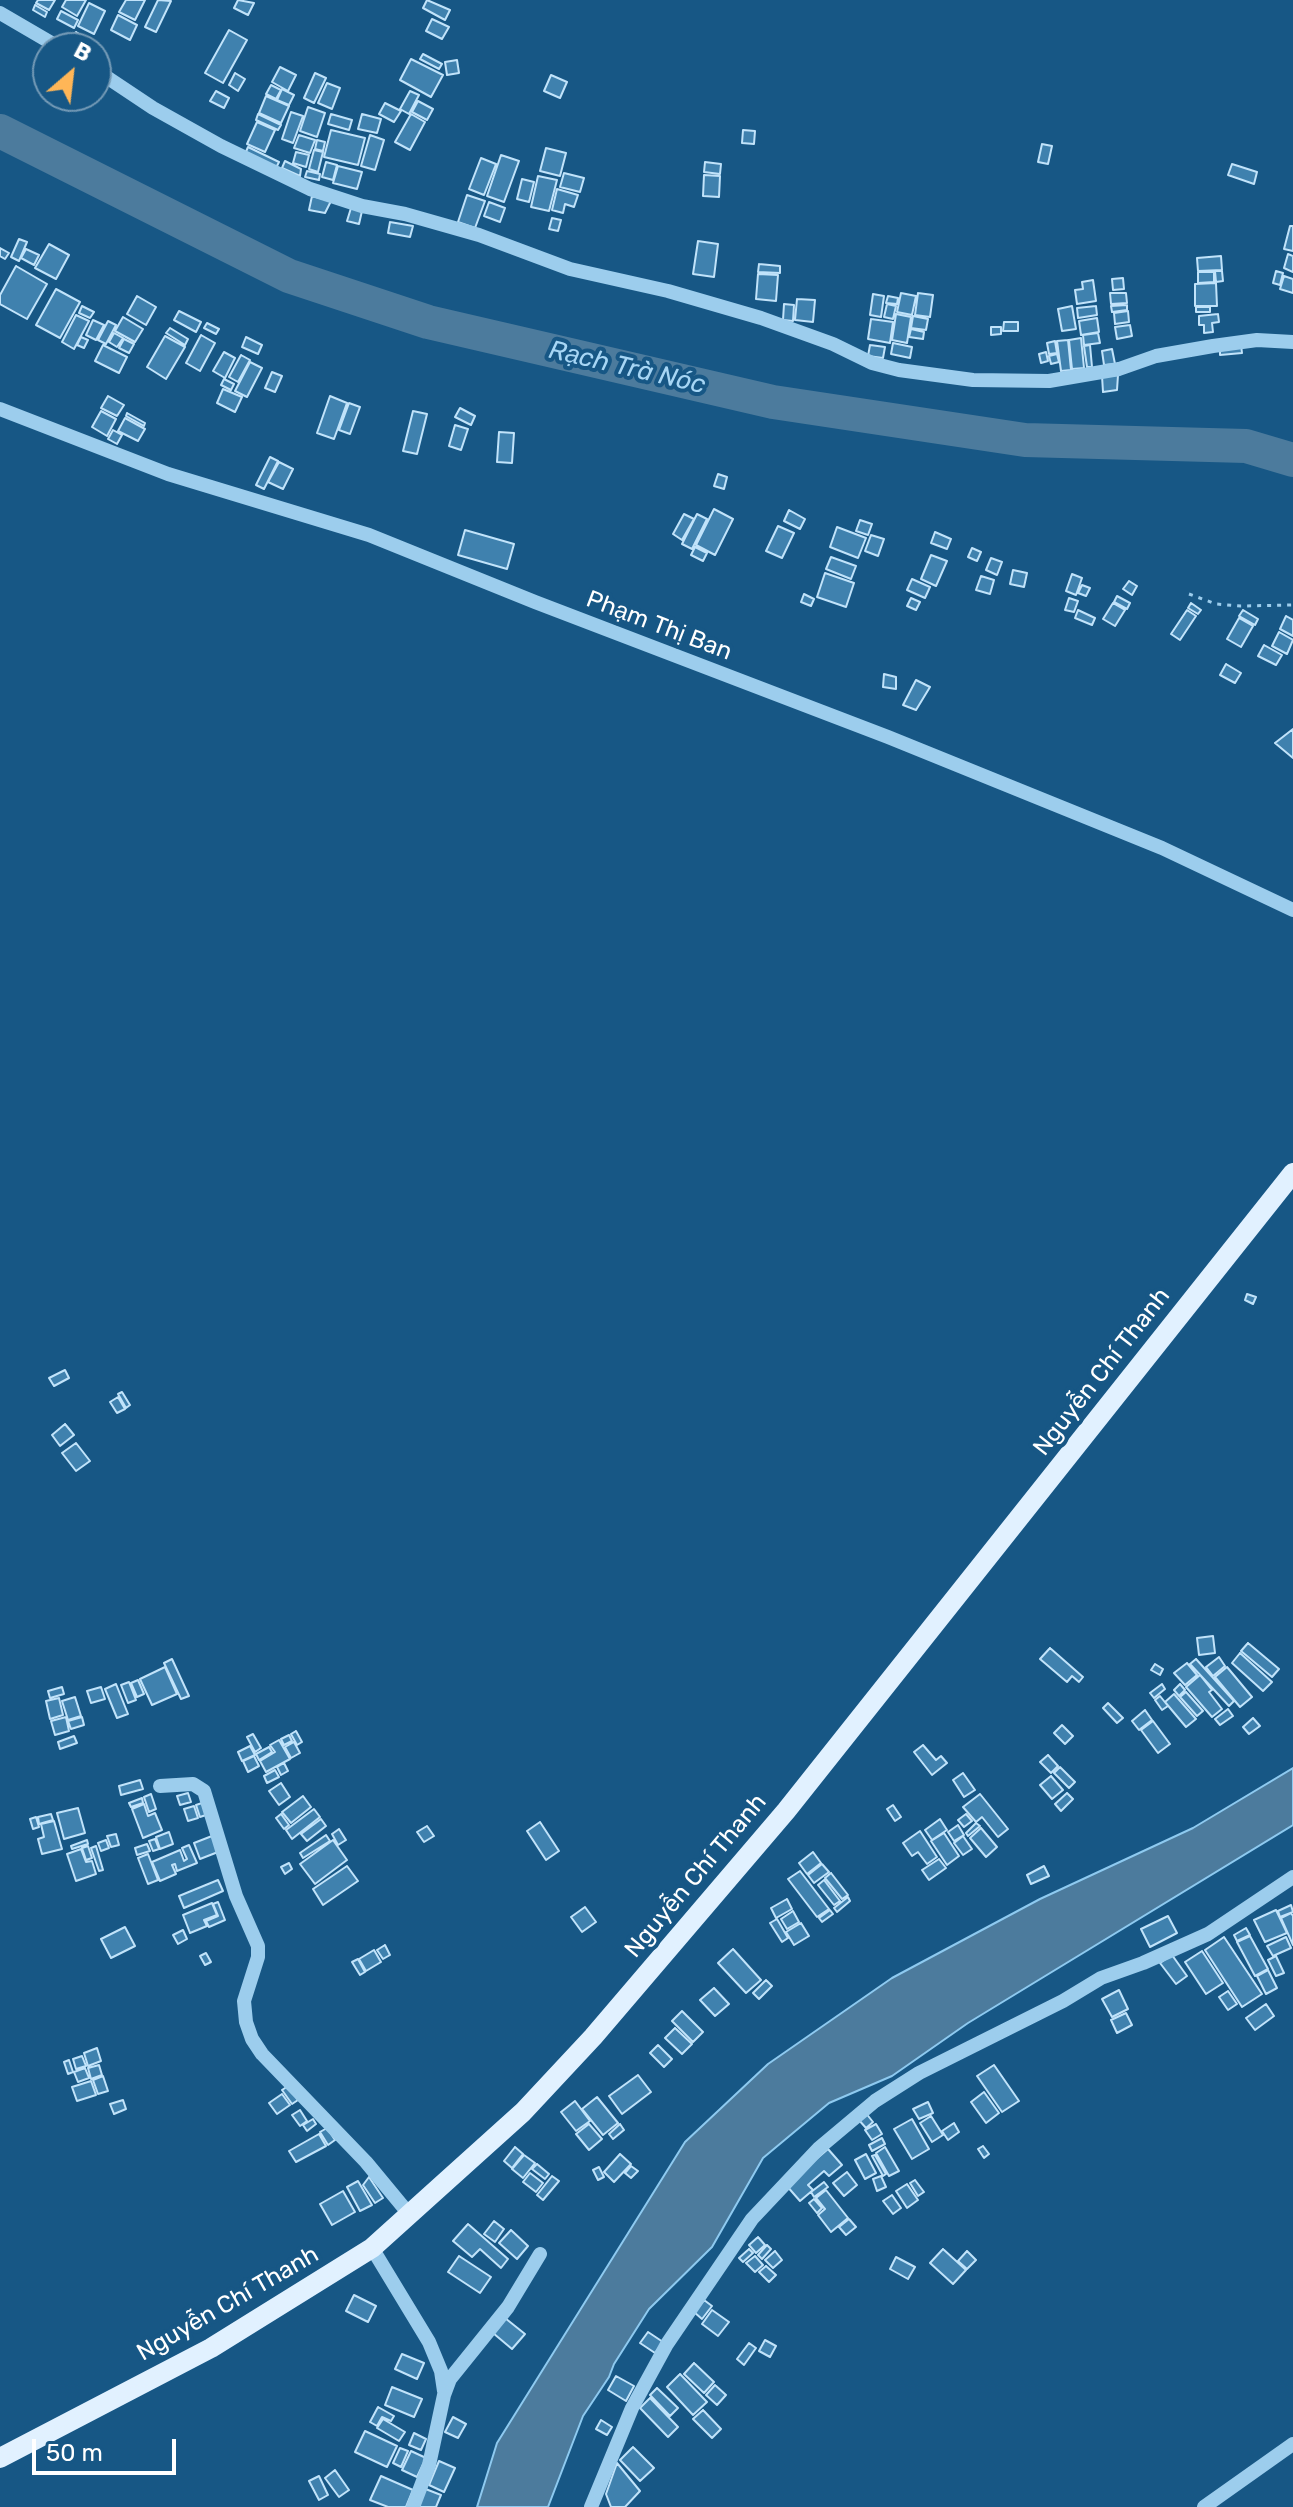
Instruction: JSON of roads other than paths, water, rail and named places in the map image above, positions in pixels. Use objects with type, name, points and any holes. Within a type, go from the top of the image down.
[{"type":"main road","name":"Nguyễn Chí Thanh","points":[[0,2458],[211,2348],[372,2248],[533,2101],[593,2037],[786,1811],[1293,1173]]},
{"type":"street","points":[[0,13],[33,32]]},
{"type":"street","points":[[112,81],[221,146],[310,189],[362,206],[405,214],[479,235],[570,269],[679,294],[761,318],[833,344],[872,363],[899,370],[973,380],[1049,381],[1119,369],[1156,356],[1213,346],[1257,340],[1293,342]]},
{"type":"street","name":"Phạm Thị Ban","points":[[0,409],[168,474],[369,535],[888,737],[1162,848],[1293,910]]},
{"type":"street","points":[[160,1786],[193,1784],[204,1791],[236,1896],[258,1946],[258,1957],[244,2001],[252,2039],[262,2054],[366,2162],[409,2214]]},
{"type":"street","points":[[591,2507],[647,2377],[690,2307],[752,2219],[827,2140],[875,2101],[919,2073],[1063,2001],[1101,1978],[1208,1934],[1293,1877]]},
{"type":"street","points":[[372,2248],[429,2342],[441,2371],[444,2395]]},
{"type":"street","points":[[413,2507],[429,2465],[450,2379],[508,2307],[540,2254]]},
{"type":"street","points":[[1204,2507],[1293,2444]]},
{"type":"water","points":[[1293,1768],[1293,1825],[968,2023],[892,2076],[829,2103],[763,2158],[712,2247],[649,2309],[614,2364],[583,2416],[548,2507],[477,2507],[497,2443],[685,2142],[768,2064],[892,1978],[1040,1899],[1193,1828]]},
{"type":"waterway","name":"Rạch Trà Nóc","points":[[0,131],[289,276],[428,322],[773,402],[1025,440],[1246,446],[1293,460]]}]
